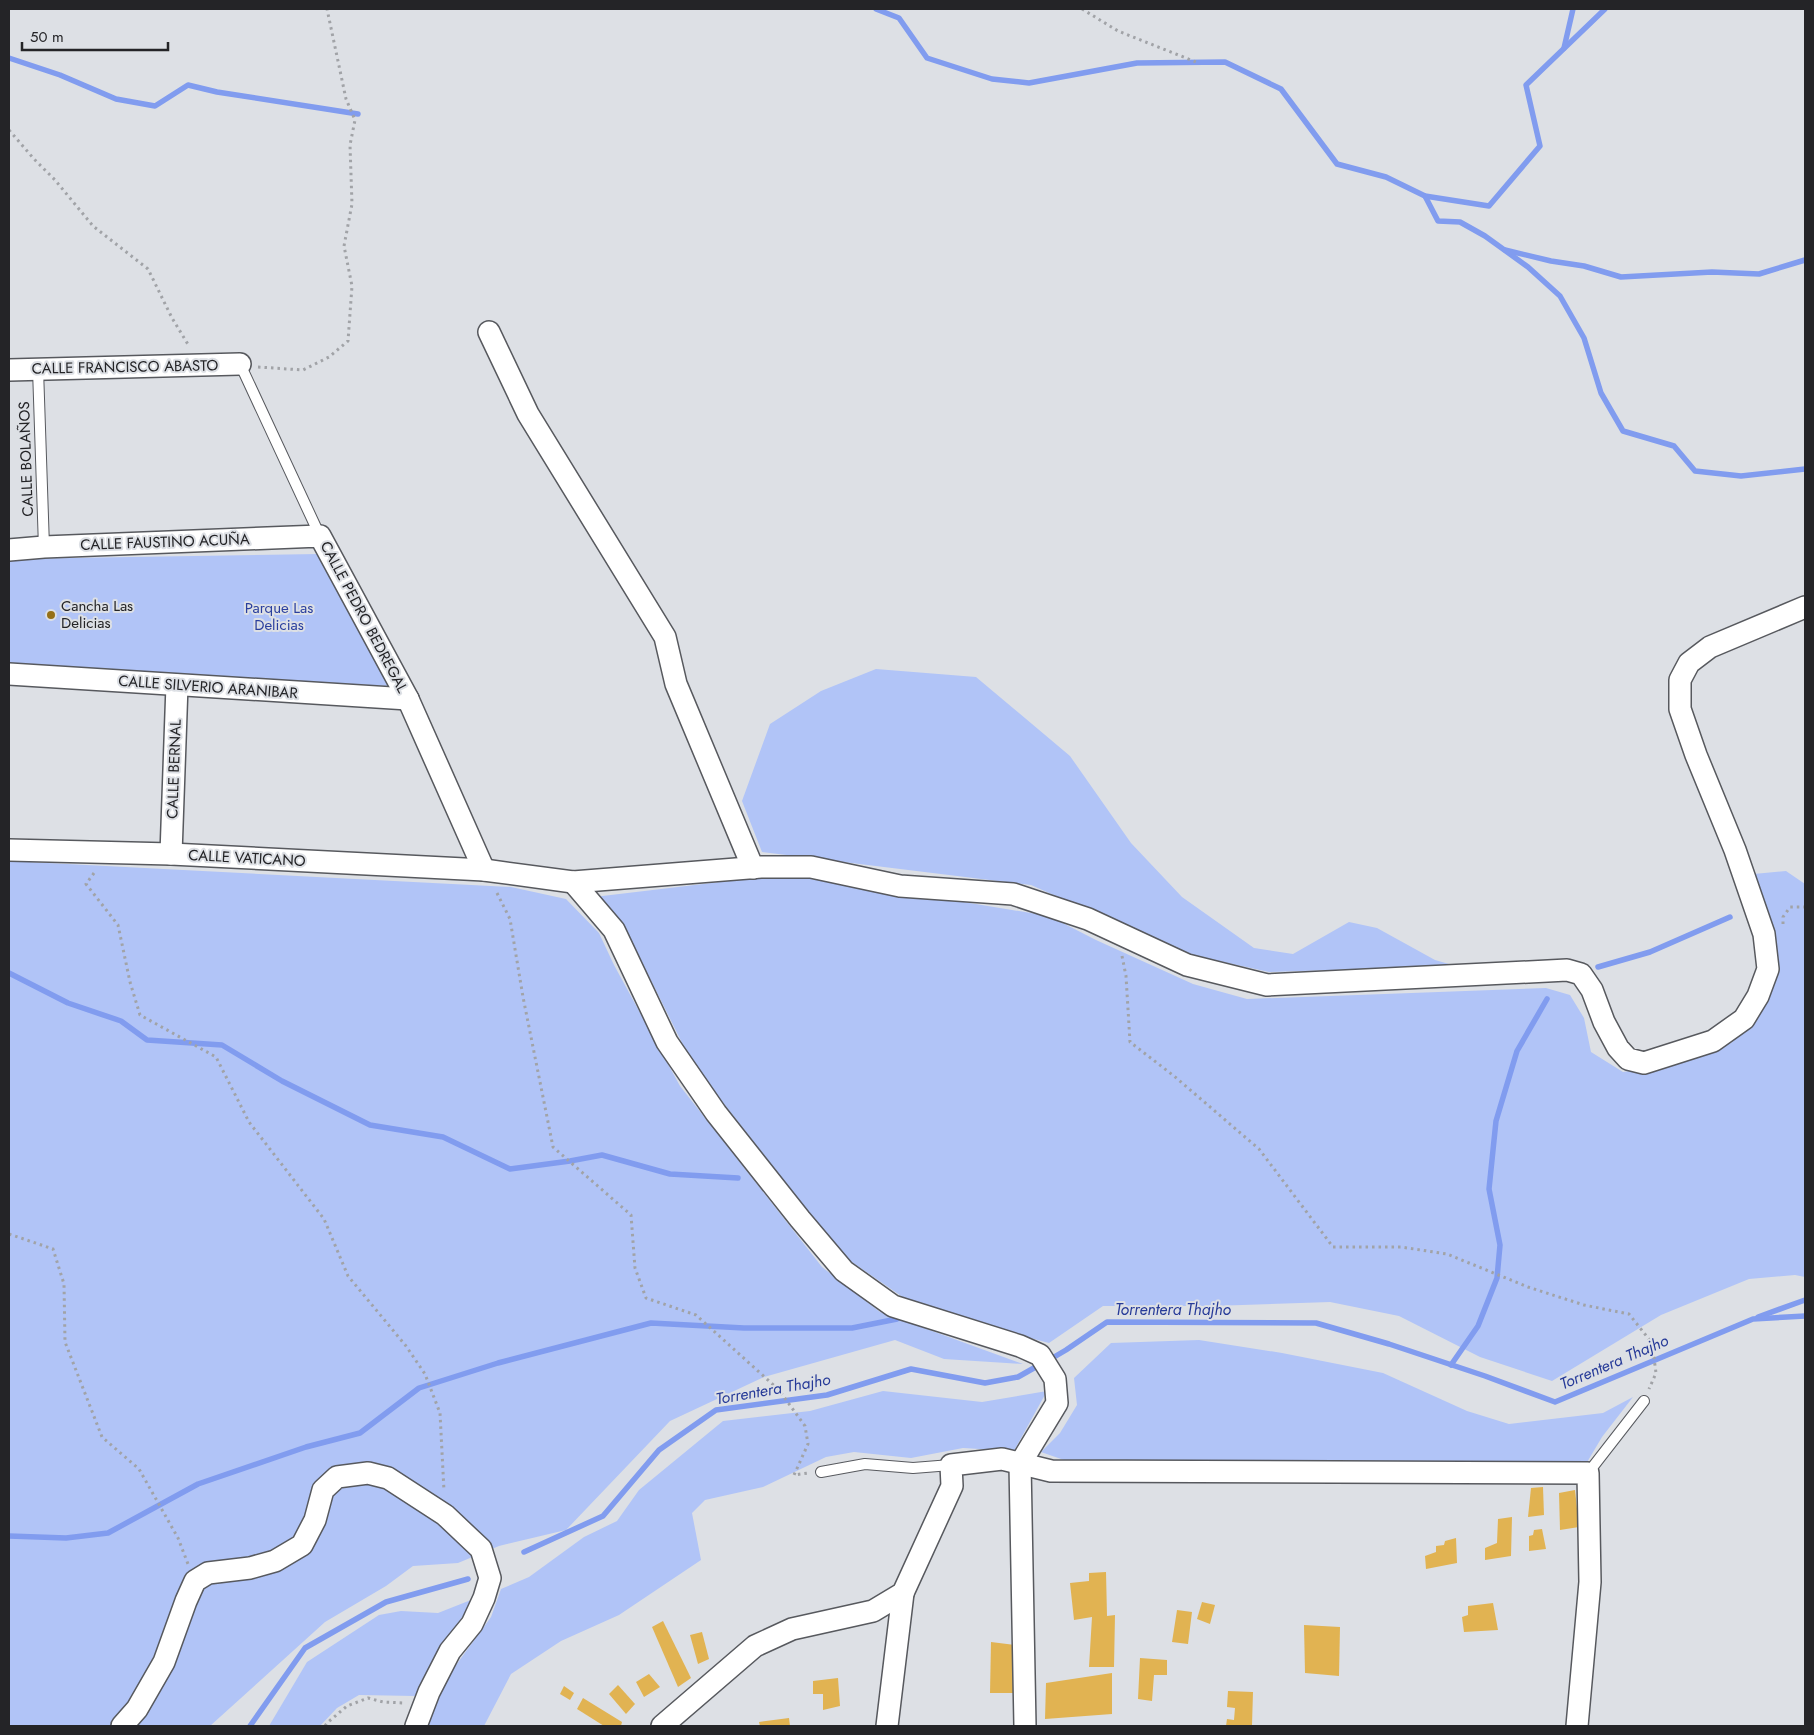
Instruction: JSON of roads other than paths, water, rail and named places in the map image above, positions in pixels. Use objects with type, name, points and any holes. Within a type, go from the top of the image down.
[{"type":"street","points":[[489,332],[528,414],[665,637],[676,684],[753,868]]},
{"type":"street","name":"CALLE FRANCISCO ABASTO","points":[[9,370],[240,364]]},
{"type":"street","name":"CALLE FAUSTINO ACUÑA","points":[[9,550],[320,536]]},
{"type":"street","name":"CALLE PEDRO BEDREGAL","points":[[320,536],[408,699],[484,870]]},
{"type":"street","name":"CALLE VATICANO","points":[[9,850],[171,854],[484,870],[573,882],[753,868],[812,867],[900,886],[1014,894],[1088,918],[1187,965],[1267,985],[1567,970],[1581,974],[1592,990],[1604,1022],[1618,1048],[1628,1060],[1644,1062],[1713,1041],[1744,1019],[1758,996],[1768,969],[1764,934],[1735,850],[1696,755],[1680,709],[1680,680],[1689,663],[1710,647],[1805,607]]},
{"type":"street","name":"CALLE SILVERIO ARANIBAR","points":[[9,674],[408,699]]},
{"type":"street","name":"CALLE BERNAL","points":[[171,854],[177,685]]},
{"type":"street","points":[[573,882],[614,930],[667,1042],[711,1105],[800,1219],[844,1270],[893,1306],[1020,1346],[1040,1355],[1055,1379],[1057,1403],[1020,1464],[1025,1726]]},
{"type":"street","points":[[886,1726],[903,1593],[952,1486],[950,1465],[1002,1458],[1051,1472],[1588,1473],[1590,1582],[1577,1726]]},
{"type":"street","points":[[122,1726],[137,1710],[164,1662],[186,1601],[195,1582],[208,1574],[250,1568],[275,1561],[302,1546],[315,1520],[323,1490],[337,1477],[368,1473],[388,1478],[445,1515],[481,1549],[490,1578],[484,1598],[472,1624],[450,1650],[424,1703],[416,1726]]},
{"type":"street","points":[[662,1726],[755,1646],[792,1629],[873,1610],[903,1593]]},
{"type":"lane","name":"CALLE PEDRO BEDREGAL","points":[[240,364],[320,536]]},
{"type":"lane","name":"CALLE BOLAÑOS","points":[[38,369],[44,547]]},
{"type":"lane","points":[[1588,1473],[1644,1401]]},
{"type":"lane","points":[[821,1472],[865,1464],[913,1468],[950,1465]]},
{"type":"waterway","points":[[876,9],[899,18],[927,58],[992,79],[1029,83],[1137,63],[1225,62],[1281,89],[1337,164],[1386,177],[1425,196],[1489,206],[1540,146],[1526,85],[1605,9]]},
{"type":"waterway","points":[[1564,48],[1573,9]]},
{"type":"waterway","points":[[9,58],[60,75],[116,99],[155,106],[188,85],[217,92],[358,114]]},
{"type":"waterway","points":[[1425,196],[1438,221],[1460,222],[1485,236],[1528,267],[1560,296],[1584,338],[1601,393],[1623,431],[1674,446],[1695,471],[1741,476],[1805,469]]},
{"type":"waterway","points":[[1505,250],[1551,261],[1584,266],[1621,277],[1712,272],[1759,274],[1805,260]]},
{"type":"waterway","points":[[1598,967],[1650,952],[1730,917]]},
{"type":"waterway","points":[[9,973],[68,1003],[121,1021],[147,1040],[222,1045],[282,1081],[370,1125],[443,1137],[510,1169],[602,1155],[670,1174],[738,1178]]},
{"type":"waterway","points":[[1451,1365],[1478,1326],[1497,1278],[1500,1245],[1489,1189],[1496,1121],[1517,1051],[1547,999]]},
{"type":"waterway","points":[[1758,1317],[1805,1300]]},
{"type":"waterway","name":"Torrentera Thajho","points":[[1049,1360],[1107,1322],[1316,1323],[1389,1344],[1555,1402],[1753,1319],[1805,1316]]},
{"type":"waterway","points":[[9,1536],[66,1538],[108,1533],[198,1484],[306,1447],[360,1433],[419,1388],[498,1363],[651,1323],[744,1328],[852,1328],[897,1319]]},
{"type":"waterway","name":"Torrentera Thajho","points":[[524,1552],[603,1516],[659,1450],[716,1410],[827,1395],[911,1369],[985,1383],[1018,1377],[1041,1364]]},
{"type":"waterway","name":"Torrentera Thajho","points":[[250,1726],[305,1648],[386,1602],[468,1579]]},
{"type":"place","name":"Cancha Las Delicias","points":[[51,615]]},
{"type":"park label","name":"Parque Las Delicias","points":[[279,616]]}]
